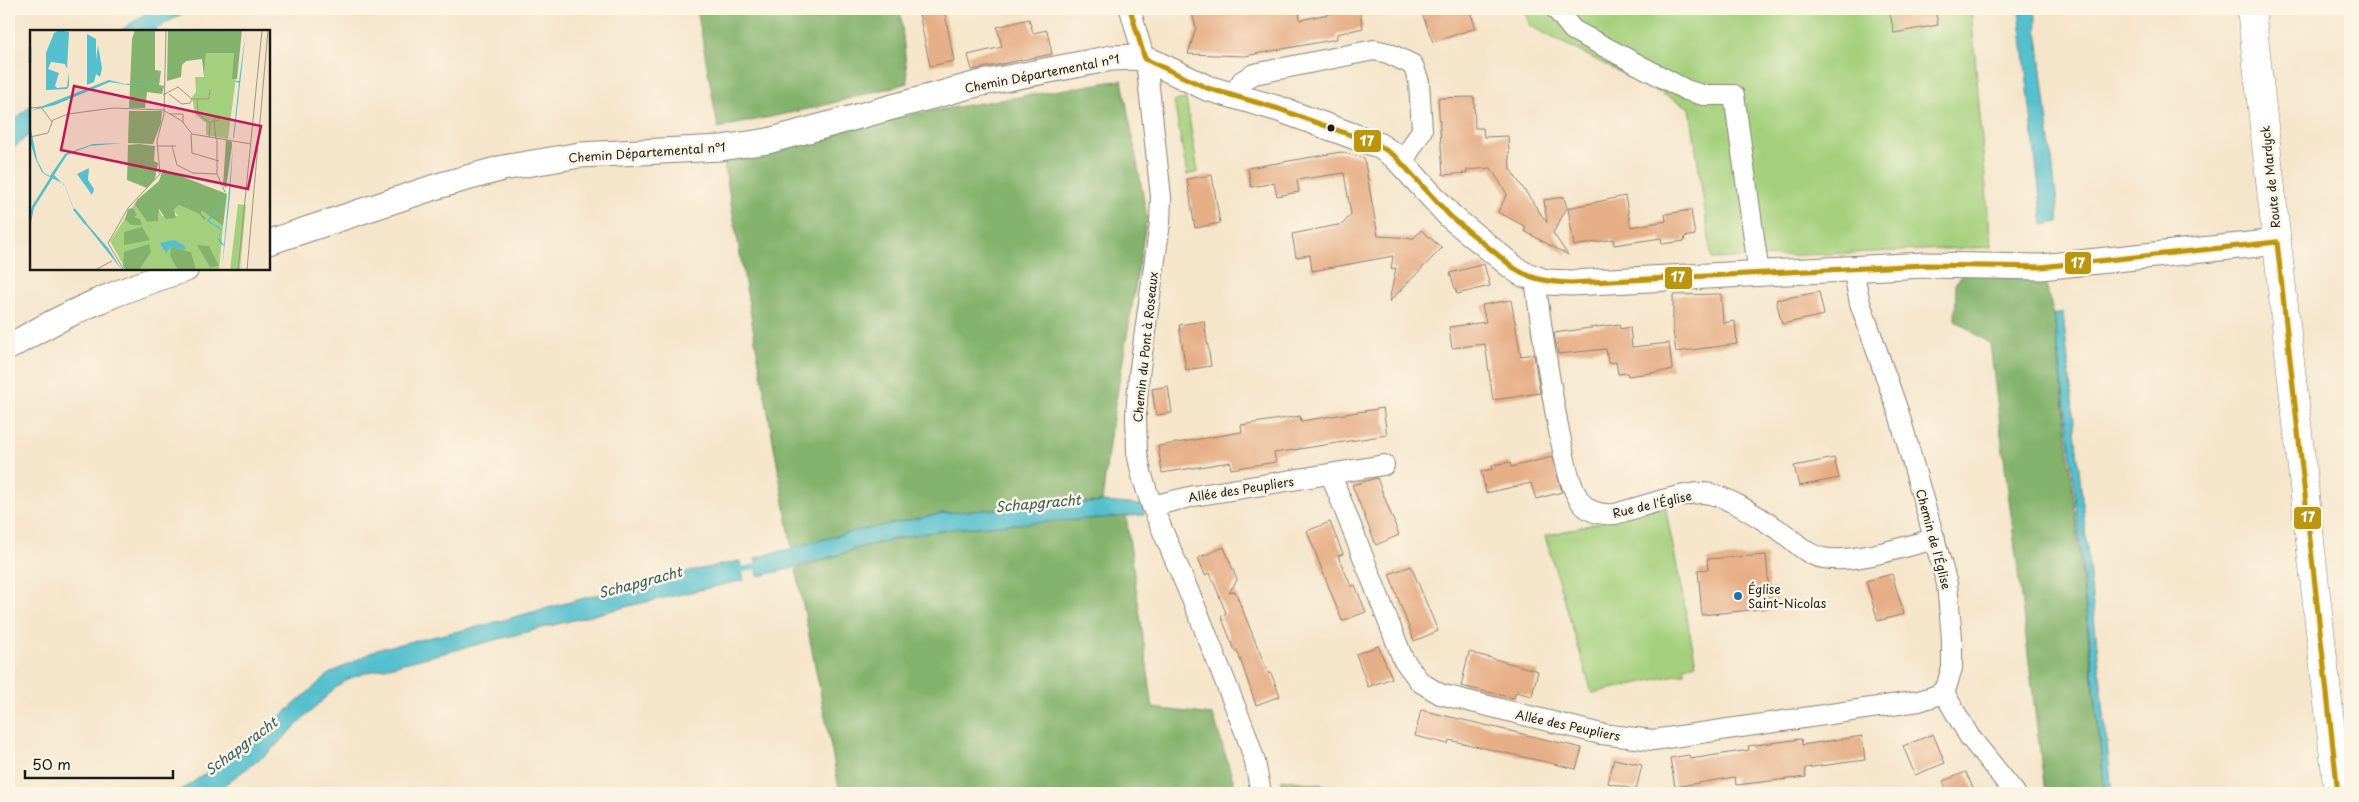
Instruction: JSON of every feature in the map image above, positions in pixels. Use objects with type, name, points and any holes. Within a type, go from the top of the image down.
[{"type":"main road","name":"Route de Mardyck","points":[[2251,9],[2338,793]]},
{"type":"street","name":"Chemin du Pont à Roseaux","points":[[1130,9],[1146,59],[1162,206],[1139,375],[1136,428],[1142,476],[1152,506],[1194,603],[1246,734],[1255,762],[1261,793]]},
{"type":"street","points":[[1556,9],[1573,30],[1686,90],[1703,95],[1734,95],[1759,274]]},
{"type":"street","points":[[1232,96],[1242,82],[1254,74],[1374,50],[1388,52],[1413,65],[1419,82],[1422,130],[1402,163]]},
{"type":"street","name":"Chemin Départemental n°1","points":[[270,242],[438,186],[521,164],[580,155],[720,148],[768,141],[977,84],[1112,58],[1146,59],[1196,84],[1279,109],[1378,146],[1395,156],[1451,217],[1514,268],[1534,279],[1546,282],[1571,283],[1925,265],[2041,267],[2277,242]]},
{"type":"street","points":[[9,347],[97,300],[183,270]]},
{"type":"street","name":"Chemin de l'Église","points":[[1852,270],[1860,303],[1895,400],[1935,539],[1951,611],[1952,668],[1949,683],[1943,691]]},
{"type":"street","name":"Rue de l'Église","points":[[1534,279],[1559,430],[1572,482],[1580,501],[1590,511],[1605,515],[1694,494],[1711,495],[1726,500],[1781,532],[1813,555],[1821,558],[1848,559],[1935,539]]},
{"type":"street","name":"Allée des Peupliers","points":[[1152,506],[1194,496],[1384,465]]},
{"type":"street","name":"Allée des Peupliers","points":[[1331,475],[1403,659],[1420,682],[1448,697],[1601,734],[1659,740],[1918,701],[1933,697],[1943,691]]},
{"type":"street","points":[[1943,691],[1969,736],[2016,793]]},
{"type":"green space","points":[[697,9],[900,9],[908,83],[813,108],[718,128]]},
{"type":"green space","points":[[1523,9],[1971,9],[1991,247],[1712,259],[1690,108],[1530,26]]},
{"type":"green space","points":[[1122,80],[1147,217],[1110,436],[1102,502],[944,513],[851,532],[792,548],[723,158],[913,114]]},
{"type":"green space","points":[[1186,99],[1198,172],[1187,175],[1174,101]]},
{"type":"green space","points":[[1971,267],[2041,267],[2054,315],[2105,793],[2045,793],[1990,344],[1955,320],[1956,282]]},
{"type":"green space","points":[[1665,506],[1696,664],[1684,667],[1685,673],[1592,693],[1545,536]]},
{"type":"green space","points":[[1126,516],[1153,708],[1213,715],[1234,783],[1233,793],[840,793],[796,569],[863,547],[932,531]]},
{"type":"green space","points":[[1282,779],[1373,793],[1281,793]]},
{"type":"water","points":[[152,9],[190,9],[155,30],[121,30]]},
{"type":"water","points":[[2019,9],[2035,9],[2059,222],[2043,225]]},
{"type":"water","points":[[30,106],[30,134],[9,152],[9,125]]},
{"type":"water","points":[[2063,312],[2112,793],[2105,793],[2071,455],[2054,315]]},
{"type":"water","points":[[1102,502],[1144,505],[1144,515],[935,531],[874,544],[797,567],[758,576],[755,558],[851,532],[944,513]]},
{"type":"water","points":[[740,561],[744,580],[633,605],[365,673],[348,679],[334,689],[268,753],[213,793],[177,793],[250,743],[329,674],[378,649],[481,626],[666,576]]},
{"type":"building","points":[[918,9],[944,9],[954,61],[930,66]]},
{"type":"building","points":[[1191,9],[1299,9],[1300,20],[1333,13],[1332,9],[1359,9],[1363,28],[1337,34],[1337,39],[1245,56],[1188,54],[1196,28]]},
{"type":"building","points":[[1420,9],[1469,9],[1476,28],[1433,42]]},
{"type":"building","points":[[1889,9],[1935,9],[1938,25],[1894,33]]},
{"type":"building","points":[[1029,19],[1033,33],[1047,30],[1052,54],[972,70],[968,55],[1002,47],[997,27]]},
{"type":"building","points":[[1474,97],[1475,128],[1483,128],[1484,137],[1508,136],[1510,169],[1547,223],[1544,200],[1564,197],[1567,208],[1553,233],[1568,255],[1524,231],[1526,227],[1498,212],[1507,194],[1491,168],[1443,175],[1438,98]]},
{"type":"building","points":[[1341,152],[1364,158],[1378,236],[1414,238],[1421,230],[1442,248],[1389,302],[1396,268],[1391,269],[1393,256],[1312,271],[1310,255],[1296,257],[1292,234],[1343,224],[1351,214],[1344,173],[1297,180],[1299,192],[1277,196],[1274,183],[1251,187],[1248,168]]},
{"type":"building","points":[[1212,175],[1220,223],[1195,228],[1187,179]]},
{"type":"building","points":[[1625,196],[1631,227],[1666,221],[1665,214],[1691,210],[1695,235],[1684,237],[1685,241],[1662,244],[1661,238],[1614,245],[1613,239],[1574,246],[1568,208]]},
{"type":"building","points":[[1484,264],[1490,286],[1457,294],[1450,273]]},
{"type":"building","points":[[1819,292],[1824,315],[1782,324],[1776,300]]},
{"type":"building","points":[[1721,294],[1723,323],[1735,321],[1737,344],[1676,352],[1673,330],[1673,295]]},
{"type":"building","points":[[1511,300],[1521,356],[1534,354],[1540,393],[1493,400],[1485,344],[1452,348],[1449,327],[1486,322],[1482,305]]},
{"type":"building","points":[[1204,321],[1211,366],[1186,370],[1179,325]]},
{"type":"building","points":[[1619,324],[1620,329],[1630,327],[1632,347],[1669,343],[1672,370],[1628,376],[1627,373],[1618,374],[1616,362],[1608,363],[1606,349],[1558,354],[1554,333]]},
{"type":"building","points":[[1168,386],[1172,413],[1156,415],[1152,389]]},
{"type":"building","points":[[1383,408],[1387,435],[1274,453],[1276,462],[1231,469],[1230,462],[1162,473],[1158,446],[1242,432],[1241,425],[1300,416],[1301,421]]},
{"type":"building","points":[[1552,457],[1562,492],[1536,499],[1531,483],[1486,493],[1481,471],[1493,469],[1492,465],[1510,462],[1511,467]]},
{"type":"building","points":[[1834,458],[1839,478],[1799,486],[1794,466]]},
{"type":"building","points":[[1377,478],[1399,535],[1376,545],[1352,485]]},
{"type":"building","points":[[1330,522],[1343,554],[1338,556],[1351,586],[1355,585],[1366,612],[1342,621],[1307,531]]},
{"type":"building","points":[[1224,547],[1237,580],[1229,593],[1235,591],[1264,663],[1269,674],[1271,673],[1280,696],[1256,705],[1237,650],[1235,651],[1221,616],[1226,613],[1210,573],[1205,575],[1198,558]]},
{"type":"building","name":"Église Saint-Nicolas","points":[[1766,555],[1769,589],[1775,588],[1777,603],[1771,603],[1771,608],[1702,615],[1698,570],[1708,569],[1707,559]]},
{"type":"building","points":[[1411,566],[1438,631],[1414,641],[1389,574]]},
{"type":"building","points":[[1892,574],[1904,614],[1878,621],[1866,581]]},
{"type":"building","points":[[1378,646],[1392,678],[1368,687],[1356,654]]},
{"type":"building","points":[[1469,652],[1538,671],[1532,696],[1516,692],[1514,698],[1461,686]]},
{"type":"building","points":[[1421,710],[1582,748],[1576,769],[1449,740],[1448,744],[1415,736]]},
{"type":"building","points":[[1933,734],[1945,763],[1915,775],[1903,746]]},
{"type":"building","points":[[1862,736],[1865,760],[1805,768],[1806,777],[1736,785],[1735,777],[1675,787],[1670,758],[1689,755],[1690,759],[1749,750],[1748,746],[1801,739],[1802,745]]},
{"type":"building","points":[[1614,759],[1642,765],[1636,790],[1608,783]]},
{"type":"building","points":[[1966,772],[1975,793],[1948,793],[1943,781]]},
{"type":"waterway","name":"Schapgracht","points":[[736,571],[763,565]]},
{"type":"transit line","name":"17","points":[[1130,9],[1145,59]]},
{"type":"transit line","name":"17","points":[[1145,59],[1207,88],[1279,109],[1378,145],[1395,156],[1451,217],[1514,268],[1534,278],[1548,281],[1571,283],[1925,265],[2041,267],[2277,242]]},
{"type":"transit line","name":"17","points":[[2277,242],[2338,793]]},
{"type":"place","name":"Église Saint-Nicolas","points":[[1738,596]]}]
